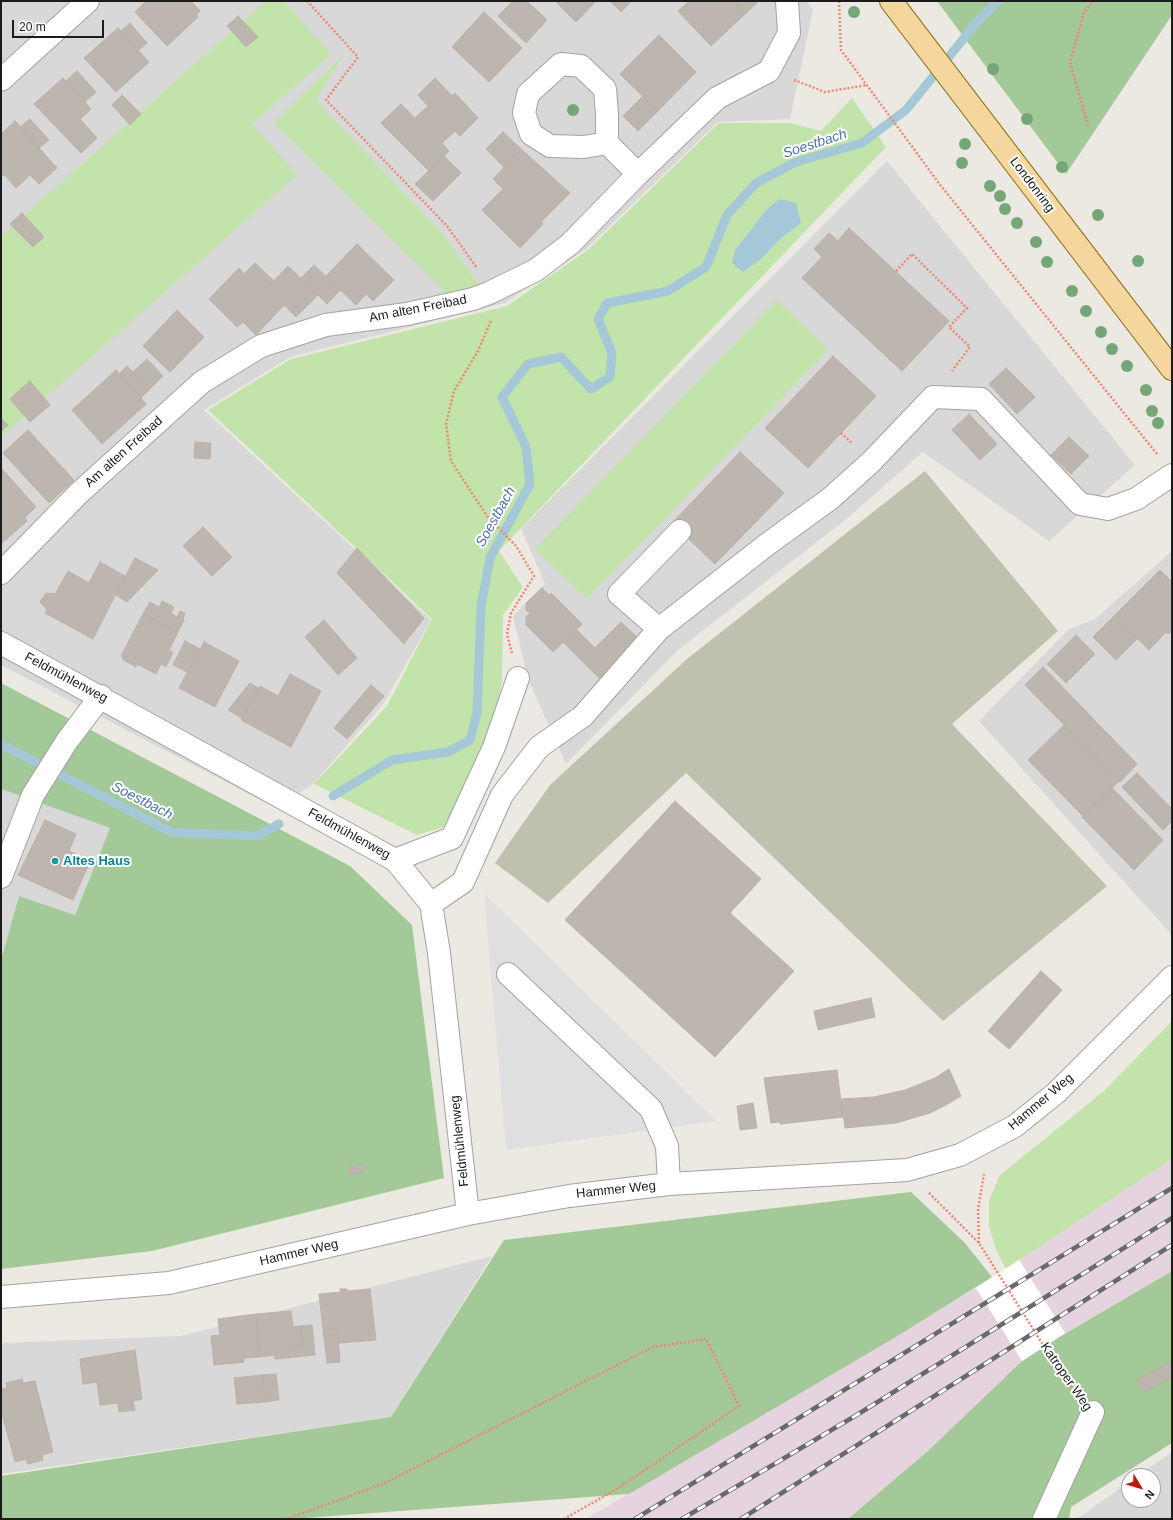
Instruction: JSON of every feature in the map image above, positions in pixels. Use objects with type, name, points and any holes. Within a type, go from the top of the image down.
[{"type":"main road","name":"Londonring","points":[[891,1],[914,29],[1172,369]]},
{"type":"street","points":[[1,80],[88,1]]},
{"type":"street","points":[[768,71],[789,33],[787,1]]},
{"type":"street","name":"Am alten Freibad","points":[[1,573],[79,493],[202,382],[261,346],[326,325],[407,314],[489,293],[536,270],[570,244],[638,174],[717,98],[768,71]]},
{"type":"street","points":[[607,143],[638,174]]},
{"type":"street","points":[[431,904],[462,882],[502,795],[539,747],[583,716],[659,629],[765,546],[831,498],[871,462],[933,397],[981,399],[1080,504],[1108,509],[1136,499],[1167,468]]},
{"type":"street","points":[[659,629],[619,594],[680,531]]},
{"type":"street","name":"Feldmühlenweg","points":[[1,643],[101,696],[395,860],[431,904],[439,953],[468,1214]]},
{"type":"street","points":[[395,860],[452,838],[494,747],[518,678]]},
{"type":"street","points":[[1,877],[33,795],[67,741],[101,696]]},
{"type":"street","points":[[508,974],[651,1109],[667,1146],[669,1184]]},
{"type":"street","name":"Hammer Weg","points":[[1,1297],[169,1283],[468,1214],[568,1196],[669,1184],[907,1170],[960,1155],[1015,1126],[1056,1093],[1172,977]]},
{"type":"street","name":"Katroper Weg","points":[[1044,1519],[1093,1412]]},
{"type":"path","points":[[307,1],[358,57],[326,100],[447,226],[486,281],[492,319],[478,351],[454,391],[446,424],[451,461],[487,516],[516,546],[534,576],[511,613],[507,634],[518,678]]},
{"type":"path","points":[[839,1],[841,50],[941,186],[1167,468]]},
{"type":"path","points":[[1088,126],[1070,62],[1084,12],[1094,1]]},
{"type":"path","points":[[768,71],[826,92],[867,85]]},
{"type":"path","points":[[896,271],[912,254],[967,308],[949,327],[970,347],[933,397]]},
{"type":"path","points":[[978,1243],[978,1209],[989,1141]]},
{"type":"path","name":"Katroper Weg","points":[[907,1170],[978,1243],[1067,1382],[1093,1412]]},
{"type":"path","points":[[287,1519],[385,1483],[653,1347],[706,1340],[739,1406],[620,1487],[564,1519]]},
{"type":"shaded area","points":[[1,1],[807,1],[813,10],[790,119],[718,122],[586,249],[505,303],[290,357],[204,410],[431,620],[384,703],[313,784],[276,808],[1,665]]},
{"type":"shaded area","points":[[887,161],[1135,465],[1049,541],[923,452],[845,520],[678,650],[566,764],[528,679],[513,616],[545,583],[521,529]]},
{"type":"shaded area","points":[[925,471],[1058,631],[952,724],[1107,886],[943,1021],[686,773],[548,903],[495,863],[550,785],[687,659]]},
{"type":"shaded area","points":[[1172,551],[1172,935],[979,721],[1069,629],[1095,619]]},
{"type":"shaded area","points":[[1,789],[110,828],[75,915],[19,896],[1,960]]},
{"type":"shaded area","points":[[484,893],[679,1085],[716,1121],[506,1150]]},
{"type":"shaded area","points":[[1172,1159],[1172,1271],[1065,1333],[1019,1260]]},
{"type":"shaded area","points":[[492,1256],[391,1417],[1,1474],[1,1343],[181,1336]]},
{"type":"shaded area","points":[[976,1288],[1022,1361],[929,1450],[848,1519],[586,1519]]},
{"type":"shaded area","points":[[1172,1452],[1172,1519],[1077,1519],[1121,1488],[1121,1508],[1161,1508],[1161,1468],[1149,1468]]},
{"type":"green space","points":[[266,1],[284,1],[331,54],[252,124],[297,175],[1,437],[1,236]]},
{"type":"green space","points":[[937,1],[1172,1],[1172,15],[1066,174]]},
{"type":"green space","points":[[344,54],[317,98],[321,106],[443,234],[479,285],[449,296],[274,123]]},
{"type":"green space","points":[[852,98],[886,147],[499,551],[523,587],[503,615],[502,681],[493,729],[450,825],[417,835],[314,784],[387,706],[432,619],[208,410],[291,359],[507,306],[589,249],[719,123],[791,123],[821,131]]},
{"type":"green space","points":[[777,300],[828,350],[587,599],[535,549]]},
{"type":"green space","points":[[1,683],[350,866],[412,925],[444,1178],[152,1251],[1,1269],[1,960],[19,896],[75,915],[110,828],[1,789]]},
{"type":"green space","points":[[1172,1021],[1172,1159],[1006,1269],[996,1250],[989,1226],[989,1200],[1000,1175],[1104,1091]]},
{"type":"green space","points":[[911,1192],[965,1243],[992,1277],[899,1335],[629,1494],[292,1519],[1,1519],[1,1476],[391,1417],[504,1240]]},
{"type":"green space","points":[[1172,1271],[1172,1443],[1133,1468],[1121,1468],[1121,1475],[1071,1507],[1069,1519],[848,1519],[929,1450],[1022,1361],[1066,1333]]},
{"type":"water","points":[[780,199],[796,203],[801,223],[781,238],[761,259],[743,272],[732,263],[735,250],[768,208]]},
{"type":"pier","points":[[1019,1260],[1065,1333],[1022,1361],[976,1288]]},
{"type":"building","points":[[146,1],[184,1],[186,3],[191,1],[200,11],[196,15],[198,17],[167,46],[135,12]]},
{"type":"building","points":[[513,1],[527,1],[547,20],[526,43],[498,16]]},
{"type":"building","points":[[555,1],[596,1],[576,22]]},
{"type":"building","points":[[610,1],[631,1],[621,12]]},
{"type":"building","points":[[689,1],[733,1],[745,14],[711,46],[678,11]]},
{"type":"building","points":[[733,1],[759,1],[745,14]]},
{"type":"building","points":[[484,12],[522,48],[489,82],[452,47]]},
{"type":"building","points":[[238,16],[258,37],[246,47],[227,26]]},
{"type":"building","points":[[130,23],[147,43],[138,51],[121,31]]},
{"type":"building","points":[[118,28],[149,62],[116,92],[84,58]]},
{"type":"building","points":[[659,35],[696,72],[658,111],[620,74]]},
{"type":"building","points":[[77,71],[96,92],[85,102],[66,81]]},
{"type":"building","points":[[63,78],[91,109],[80,119],[97,138],[81,153],[34,104]]},
{"type":"building","points":[[435,78],[452,96],[455,93],[478,118],[460,136],[455,131],[442,143],[449,151],[429,171],[381,123],[401,104],[415,118],[428,106],[418,95]]},
{"type":"building","points":[[122,95],[141,114],[130,125],[112,105]]},
{"type":"building","points":[[643,96],[658,111],[638,131],[623,116]]},
{"type":"building","points":[[30,119],[49,140],[39,148],[20,127]]},
{"type":"building","points":[[15,121],[57,168],[39,184],[30,175],[16,188],[4,174],[3,176],[1,174],[1,134]]},
{"type":"building","points":[[503,132],[521,149],[504,167],[486,149]]},
{"type":"building","points":[[521,149],[570,193],[541,222],[543,224],[520,248],[482,210],[503,189],[493,179]]},
{"type":"building","points":[[444,156],[461,173],[433,201],[415,184]]},
{"type":"building","points":[[22,213],[44,237],[33,247],[10,224]]},
{"type":"building","points":[[849,228],[949,321],[902,371],[802,278],[822,257],[814,249],[829,233],[838,241]]},
{"type":"building","points":[[357,244],[394,280],[373,301],[366,294],[356,305],[326,276]]},
{"type":"building","points":[[255,263],[274,281],[267,288],[284,305],[256,335],[243,322],[237,327],[209,299],[239,268],[244,274]]},
{"type":"building","points":[[314,265],[340,290],[327,304],[301,278]]},
{"type":"building","points":[[288,266],[318,295],[296,317],[267,288]]},
{"type":"building","points":[[177,310],[204,337],[170,372],[143,346]]},
{"type":"building","points":[[833,356],[876,396],[808,468],[765,428]]},
{"type":"building","points":[[147,359],[163,376],[150,389],[133,372]]},
{"type":"building","points":[[127,366],[150,389],[141,398],[119,374]]},
{"type":"building","points":[[1006,368],[1035,397],[1017,414],[989,384]]},
{"type":"building","points":[[116,370],[146,404],[102,444],[72,410]]},
{"type":"building","points":[[30,381],[50,405],[30,422],[10,399]]},
{"type":"building","points":[[969,414],[997,444],[980,460],[952,430]]},
{"type":"building","points":[[1,418],[8,425],[1,432]]},
{"type":"building","points":[[28,430],[74,480],[49,503],[3,453]]},
{"type":"building","points":[[1069,437],[1089,456],[1071,474],[1051,455]]},
{"type":"building","points":[[195,442],[211,443],[210,459],[194,458]]},
{"type":"building","points":[[740,452],[784,493],[715,564],[672,523]]},
{"type":"building","points":[[2,469],[36,507],[25,517],[27,521],[1,544],[1,471]]},
{"type":"building","points":[[203,527],[232,557],[212,576],[183,546]]},
{"type":"building","points":[[357,548],[424,618],[404,644],[337,573]]},
{"type":"building","points":[[135,558],[158,570],[127,602],[116,595]]},
{"type":"building","points":[[100,562],[125,576],[93,639],[45,613],[47,610],[40,602],[46,593],[55,594],[68,571],[89,583]]},
{"type":"building","points":[[1160,570],[1172,582],[1172,630],[1168,634],[1166,632],[1149,650],[1114,616]]},
{"type":"building","points":[[542,588],[549,595],[551,593],[582,624],[553,652],[526,625],[526,617],[530,613],[526,610],[526,603]]},
{"type":"building","points":[[162,601],[174,607],[171,613],[177,617],[180,611],[185,613],[184,620],[178,632],[143,614],[150,602],[159,607]]},
{"type":"building","points":[[143,614],[178,632],[169,650],[173,652],[166,667],[161,664],[156,674],[137,664],[136,667],[122,659],[124,657],[121,656]]},
{"type":"building","points":[[1114,616],[1137,639],[1116,660],[1093,637]]},
{"type":"building","points":[[324,620],[357,658],[338,675],[305,637]]},
{"type":"building","points":[[621,622],[640,640],[600,679],[563,642],[576,629],[595,648]]},
{"type":"building","points":[[1076,635],[1095,654],[1066,683],[1047,664]]},
{"type":"building","points":[[185,641],[200,649],[187,672],[173,665]]},
{"type":"building","points":[[204,642],[239,661],[215,707],[179,688]]},
{"type":"building","points":[[1043,667],[1137,764],[1120,782],[1025,685]]},
{"type":"building","points":[[290,674],[321,691],[291,747],[241,720],[260,686],[278,696]]},
{"type":"building","points":[[250,683],[258,688],[242,718],[228,710]]},
{"type":"building","points":[[371,685],[384,696],[347,739],[334,728]]},
{"type":"building","points":[[1064,725],[1119,781],[1083,816],[1028,760]]},
{"type":"building","points":[[1137,773],[1172,809],[1172,821],[1163,830],[1122,787]]},
{"type":"building","points":[[1112,788],[1163,840],[1134,870],[1082,817]]},
{"type":"building","points":[[675,801],[761,879],[730,913],[794,971],[715,1057],[565,920]]},
{"type":"building","points":[[45,820],[76,834],[69,851],[90,861],[73,900],[18,875]]},
{"type":"building","points":[[1041,971],[1062,990],[1009,1049],[988,1031]]},
{"type":"building","points":[[871,998],[875,1017],[818,1030],[814,1011]]},
{"type":"building","points":[[949,1069],[961,1096],[946,1105],[930,1113],[896,1123],[845,1128],[841,1099],[874,1097],[905,1090],[935,1078]]},
{"type":"building","points":[[837,1070],[843,1117],[780,1124],[780,1122],[771,1123],[764,1078]]},
{"type":"building","points":[[753,1103],[757,1128],[740,1130],[737,1106]]},
{"type":"building","points":[[362,1164],[364,1172],[350,1175],[348,1167]]},
{"type":"building","points":[[340,1289],[347,1289],[347,1291],[370,1289],[376,1340],[338,1343],[338,1335],[324,1337],[319,1294],[341,1292]]},
{"type":"building","points":[[291,1311],[293,1327],[300,1326],[302,1346],[295,1346],[296,1357],[275,1359],[274,1355],[260,1357],[256,1314]]},
{"type":"building","points":[[256,1314],[260,1357],[244,1358],[244,1362],[214,1365],[211,1336],[220,1335],[218,1319]]},
{"type":"building","points":[[312,1325],[315,1355],[296,1357],[295,1346],[302,1346],[300,1326]]},
{"type":"building","points":[[338,1335],[340,1362],[327,1363],[324,1337]]},
{"type":"building","points":[[135,1350],[142,1399],[133,1401],[135,1410],[119,1412],[118,1403],[100,1405],[97,1382],[83,1384],[80,1359]]},
{"type":"building","points":[[1169,1362],[1172,1368],[1172,1377],[1144,1393],[1137,1380]]},
{"type":"building","points":[[276,1374],[279,1400],[265,1402],[262,1375]]},
{"type":"building","points":[[262,1375],[265,1402],[237,1404],[234,1378]]},
{"type":"building","points":[[22,1379],[23,1383],[35,1381],[53,1452],[42,1455],[43,1460],[28,1464],[26,1459],[15,1462],[1,1410],[1,1389],[7,1388],[6,1383]]},
{"type":"waterway","name":"Soestbach","points":[[333,796],[392,760],[448,752],[470,740],[477,713],[481,606],[490,558],[530,484],[526,447],[502,397],[528,364],[561,357],[591,389],[610,377],[612,353],[598,319],[607,303],[668,291],[706,267],[727,215],[756,183],[796,162],[862,143],[906,110],[977,22],[998,1]]},
{"type":"waterway","name":"Soestbach","points":[[1,744],[171,832],[257,836],[279,824]]},
{"type":"railway","points":[[635,1519],[1172,1188]]},
{"type":"railway","points":[[682,1519],[860,1413],[1172,1218]]},
{"type":"railway","points":[[741,1519],[1172,1245]]},
{"type":"place","name":"Altes Haus","points":[[55,861]]}]
